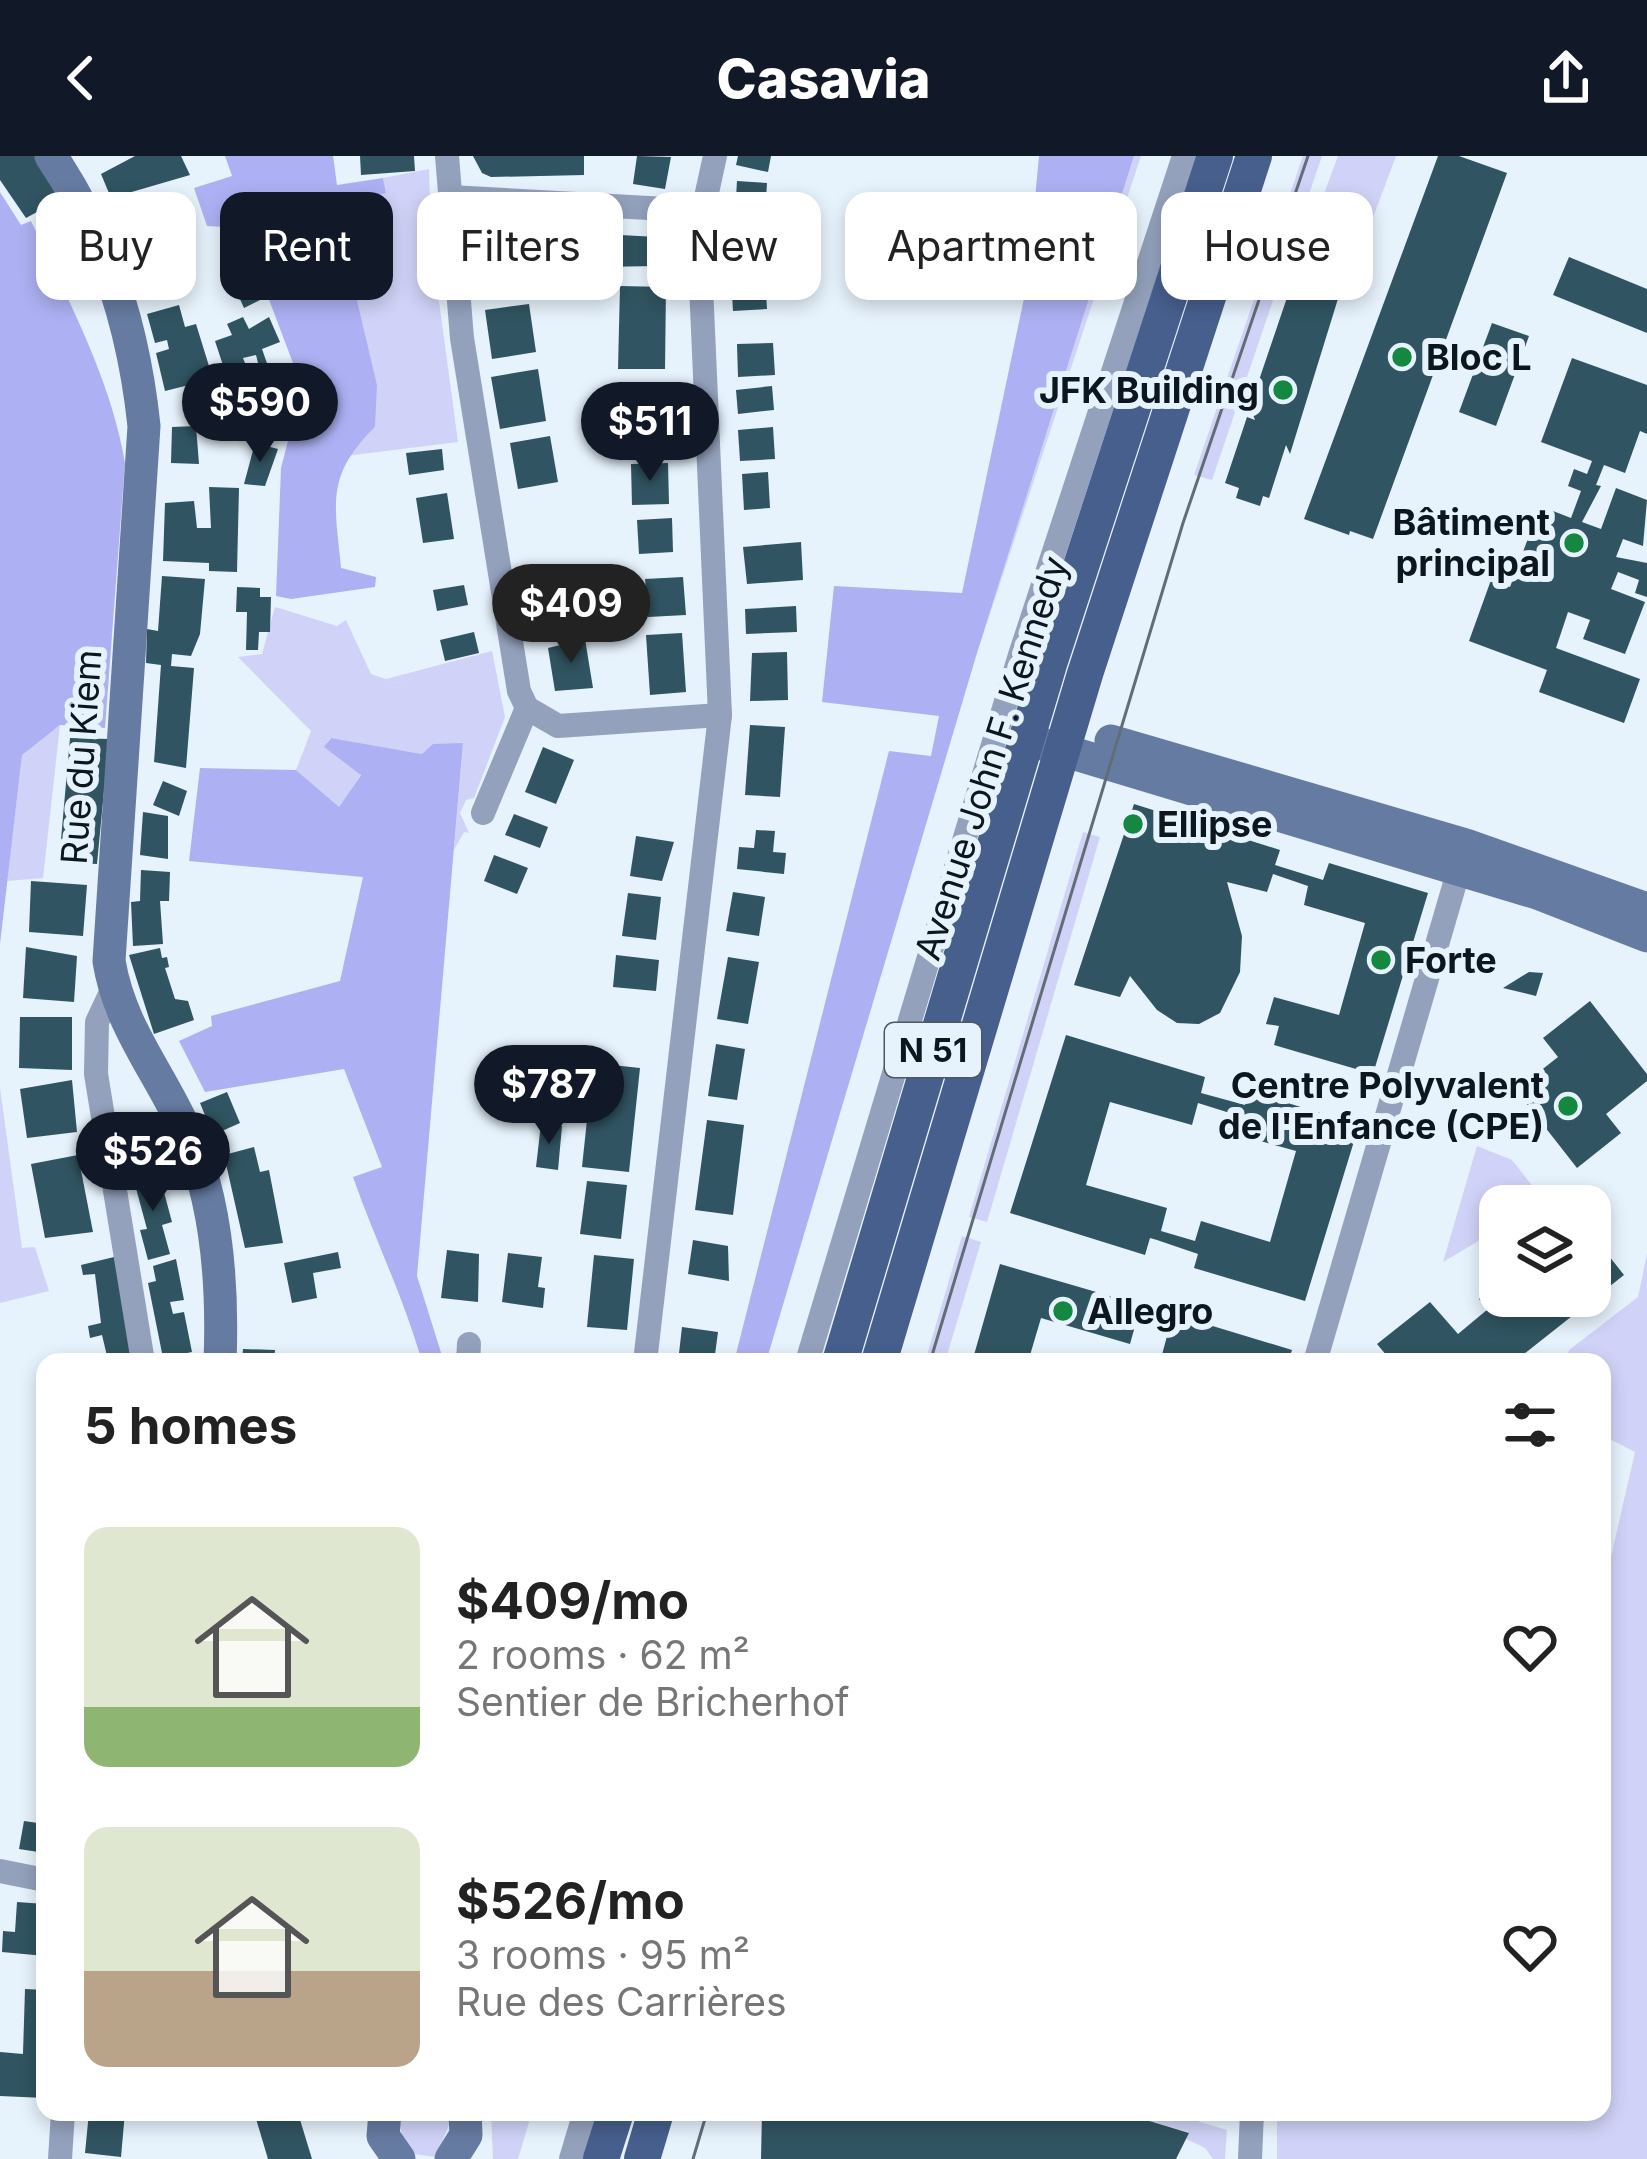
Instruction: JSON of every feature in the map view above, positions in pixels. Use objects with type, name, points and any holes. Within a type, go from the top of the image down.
[{"type":"main road","name":"Rue du Kiem","points":[[51,156],[98,241],[137,360],[144,426],[109,899],[113,988],[130,1033],[188,1134],[198,1164],[218,1257],[220,1353]]},
{"type":"main road","name":"Avenue John F. Kennedy","points":[[843,1353],[1029,728],[1215,156]]},
{"type":"main road","name":"Avenue John F. Kennedy","points":[[882,1353],[1068,740],[1254,156]]},
{"type":"main road","points":[[1029,728],[1647,909]]},
{"type":"main road","points":[[1463,857],[1647,936]]},
{"type":"main road","points":[[602,2159],[613,2121]]},
{"type":"main road","points":[[642,2159],[653,2121]]},
{"type":"street","points":[[448,156],[450,192]]},
{"type":"street","points":[[707,192],[715,156]]},
{"type":"street","name":"Avenue John F. Kennedy","points":[[811,1353],[1020,655],[1184,156]]},
{"type":"street","points":[[459,300],[519,691],[527,708],[558,726],[720,715]]},
{"type":"street","points":[[646,1353],[720,715],[701,300]]},
{"type":"street","points":[[483,813],[527,708]]},
{"type":"street","points":[[1318,1353],[1463,857]]},
{"type":"street","points":[[113,988],[97,1022],[96,1074],[142,1353]]},
{"type":"street","points":[[0,1871],[36,1878]]},
{"type":"street","points":[[60,2159],[62,2121]]},
{"type":"street","points":[[571,2159],[582,2121]]},
{"type":"street","points":[[1250,2159],[1252,2121]]},
{"type":"shaded area","points":[[225,156],[333,156],[337,185],[383,178],[386,192],[220,192],[220,227],[207,226],[194,188],[232,176]]},
{"type":"shaded area","points":[[1039,156],[1134,156],[1123,192],[1036,192]]},
{"type":"shaded area","points":[[1134,156],[1141,156],[1129,192],[1123,192]]},
{"type":"shaded area","points":[[1303,156],[1322,156],[1310,192],[1291,192]]},
{"type":"shaded area","points":[[1338,156],[1396,156],[1373,218],[1373,192],[1325,192]]},
{"type":"shaded area","points":[[429,169],[430,192],[417,192],[417,300],[439,300],[458,442],[346,456],[375,427],[352,300],[393,300],[393,192],[386,192],[383,178]]},
{"type":"shaded area","points":[[0,192],[21,225],[31,221],[36,231],[36,300],[69,300],[73,309],[99,370],[125,463],[105,728],[60,725],[22,755],[0,944]]},
{"type":"shaded area","points":[[269,300],[357,300],[377,385],[375,427],[341,476],[337,525],[341,568],[376,577],[375,587],[291,599],[276,596],[281,468],[302,387]]},
{"type":"shaded area","points":[[1024,300],[1089,300],[977,653],[769,1353],[736,1353],[889,751],[931,756],[939,716],[822,702],[834,586],[962,593]]},
{"type":"shaded area","points":[[1089,300],[1093,300],[977,653]]},
{"type":"shaded area","points":[[1254,300],[1273,300],[1212,480],[1194,475]]},
{"type":"shaded area","points":[[275,607],[337,626],[346,620],[371,674],[429,694],[386,679],[492,651],[505,717],[474,798],[466,800],[460,813],[469,833],[464,832],[454,850],[463,743],[422,754],[330,738],[325,747],[361,774],[339,808],[296,770],[311,731],[238,657],[262,654]]},
{"type":"shaded area","points":[[60,725],[43,878],[7,881],[22,754]]},
{"type":"shaded area","points":[[331,738],[422,754],[433,744],[463,743],[417,1276],[441,1353],[419,1353],[353,1177],[382,1167],[344,1069],[205,1092],[179,1041],[212,1026],[211,1016],[340,981],[363,877],[189,861],[200,768],[296,770],[339,807],[361,775],[324,747]]},
{"type":"shaded area","points":[[1083,832],[1100,837],[987,1222],[969,1217]]},
{"type":"shaded area","points":[[0,1088],[22,1248],[35,1247],[49,1291],[0,1303]]},
{"type":"shaded area","points":[[1477,1146],[1512,1160],[1532,1185],[1479,1185],[1479,1241],[1443,1262]]},
{"type":"shaded area","points":[[962,1236],[981,1242],[948,1353],[928,1353]]},
{"type":"shaded area","points":[[1647,1254],[1647,2159],[1277,2159],[1277,2121],[1611,2121],[1611,1557],[1635,1452],[1611,1440],[1611,1353],[1568,1353],[1638,1297]]},
{"type":"shaded area","points":[[399,2121],[450,2121],[436,2157],[406,2153]]},
{"type":"shaded area","points":[[491,2121],[529,2121],[518,2159],[493,2159]]},
{"type":"shaded area","points":[[1151,2121],[1197,2121],[1227,2130],[1225,2159],[1213,2159],[1205,2148],[1186,2139],[1188,2132]]},
{"type":"building","points":[[0,156],[35,156],[57,192],[36,192],[36,213],[26,218],[0,180]]},
{"type":"building","points":[[135,156],[181,156],[190,175],[132,192],[108,192],[101,174]]},
{"type":"building","points":[[360,156],[414,156],[415,171],[361,175]]},
{"type":"building","points":[[473,156],[584,156],[584,175],[491,177],[482,173]]},
{"type":"building","points":[[637,156],[671,157],[665,189],[633,184]]},
{"type":"building","points":[[738,156],[771,156],[768,172],[736,165]]},
{"type":"building","name":"Bloc L","points":[[1438,156],[1459,156],[1507,173],[1373,539],[1350,531],[1349,535],[1304,519]]},
{"type":"building","points":[[737,181],[767,183],[766,192],[736,192]]},
{"type":"building","points":[[623,235],[647,236],[647,266],[623,267]]},
{"type":"building","points":[[1569,257],[1647,289],[1647,333],[1553,295]]},
{"type":"building","points":[[623,286],[647,287],[647,300],[666,300],[665,369],[618,369]]},
{"type":"building","points":[[732,300],[766,300],[767,309],[733,311]]},
{"type":"building","name":"JFK Building","points":[[1286,300],[1338,300],[1290,454],[1286,445],[1269,498],[1263,496],[1260,506],[1236,498],[1239,488],[1225,483],[1247,417],[1255,420],[1249,404],[1261,398],[1255,392]]},
{"type":"building","points":[[529,304],[536,352],[492,359],[485,310]]},
{"type":"building","points":[[179,305],[185,327],[196,324],[213,379],[165,391],[156,353],[169,349],[167,340],[155,343],[147,314]]},
{"type":"building","points":[[243,317],[249,329],[269,317],[280,342],[262,349],[269,369],[260,371],[256,355],[243,358],[249,373],[250,406],[237,408],[215,341],[232,335],[227,324]]},
{"type":"building","points":[[1492,323],[1529,336],[1496,426],[1459,412]]},
{"type":"building","points":[[773,343],[775,375],[738,377],[737,344]]},
{"type":"building","name":"Bâtiment principal","points":[[1572,358],[1647,385],[1647,434],[1640,431],[1625,473],[1604,465],[1596,485],[1601,486],[1582,522],[1601,529],[1616,488],[1647,500],[1643,546],[1623,539],[1616,557],[1647,563],[1647,597],[1635,593],[1639,580],[1618,572],[1611,589],[1645,602],[1625,654],[1583,639],[1590,620],[1568,612],[1556,648],[1640,679],[1624,723],[1539,692],[1547,670],[1469,641],[1491,580],[1510,587],[1540,506],[1571,518],[1581,491],[1568,486],[1574,469],[1587,474],[1592,461],[1541,442]]},
{"type":"building","points":[[538,369],[546,421],[500,429],[491,377]]},
{"type":"building","points":[[772,386],[774,410],[738,414],[736,390]]},
{"type":"building","points":[[658,396],[660,438],[620,439],[619,398]]},
{"type":"building","points":[[196,426],[199,464],[171,463],[172,427]]},
{"type":"building","points":[[773,427],[775,459],[740,461],[738,430]]},
{"type":"building","points":[[550,436],[558,482],[518,489],[510,443]]},
{"type":"building","points":[[255,443],[278,449],[265,486],[244,484]]},
{"type":"building","points":[[442,449],[444,470],[409,475],[406,453]]},
{"type":"building","points":[[668,463],[669,504],[632,505],[631,464]]},
{"type":"building","points":[[768,472],[770,508],[744,510],[742,474]]},
{"type":"building","points":[[209,487],[239,488],[237,572],[209,571],[209,563],[163,561],[165,503],[194,501],[197,528],[211,528]]},
{"type":"building","points":[[447,493],[454,539],[423,543],[416,498]]},
{"type":"building","points":[[672,518],[673,552],[639,554],[637,520]]},
{"type":"building","points":[[801,542],[803,580],[747,584],[743,547]]},
{"type":"building","points":[[162,576],[205,579],[200,634],[191,656],[172,654],[171,666],[194,668],[186,768],[154,762],[161,665],[146,663],[147,629],[158,631]]},
{"type":"building","points":[[683,577],[686,615],[648,617],[645,579]]},
{"type":"building","points":[[464,585],[468,605],[437,611],[433,590]]},
{"type":"building","points":[[237,587],[260,588],[260,597],[271,597],[270,632],[259,632],[258,650],[246,650],[247,612],[236,612]]},
{"type":"building","points":[[573,597],[577,618],[542,624],[539,603]]},
{"type":"building","points":[[796,606],[797,632],[746,634],[745,609]]},
{"type":"building","points":[[474,632],[479,653],[445,661],[440,640]]},
{"type":"building","points":[[682,633],[686,692],[650,695],[646,635]]},
{"type":"building","points":[[585,639],[593,688],[555,691],[548,648]]},
{"type":"building","points":[[787,652],[788,700],[750,701],[752,653]]},
{"type":"building","points":[[750,725],[785,727],[780,797],[745,795]]},
{"type":"building","points":[[70,738],[109,739],[97,864],[59,862]]},
{"type":"building","points":[[543,747],[574,760],[556,804],[525,792]]},
{"type":"building","points":[[163,781],[187,791],[179,816],[153,805]]},
{"type":"building","points":[[1134,804],[1280,850],[1275,865],[1323,880],[1329,863],[1428,893],[1373,1074],[1274,1045],[1279,1026],[1266,1024],[1274,997],[1339,1015],[1365,923],[1304,905],[1308,886],[1273,874],[1267,892],[1227,882],[1242,936],[1240,972],[1220,1013],[1199,1024],[1177,1023],[1157,1010],[1130,976],[1120,997],[1074,985]]},
{"type":"building","points":[[143,812],[168,816],[168,859],[140,855]]},
{"type":"building","points":[[514,814],[548,827],[540,848],[505,835]]},
{"type":"building","points":[[756,830],[775,831],[773,852],[786,853],[784,874],[737,869],[739,847],[754,848]]},
{"type":"building","points":[[636,836],[674,842],[662,881],[630,876]]},
{"type":"building","points":[[494,855],[528,868],[517,894],[484,881]]},
{"type":"building","points":[[141,870],[170,872],[169,901],[160,901],[163,944],[133,946],[131,902],[140,901]]},
{"type":"building","points":[[31,881],[87,885],[83,936],[29,932]]},
{"type":"building","points":[[733,892],[765,897],[759,936],[726,931]]},
{"type":"building","points":[[628,893],[661,897],[656,940],[622,936]]},
{"type":"building","points":[[26,947],[77,956],[74,1002],[23,998]]},
{"type":"building","points":[[160,948],[162,958],[167,957],[169,967],[165,968],[175,999],[188,1001],[194,1020],[154,1034],[129,955]]},
{"type":"building","points":[[616,955],[659,960],[656,991],[613,987]]},
{"type":"building","points":[[728,957],[759,962],[748,1024],[717,1019]]},
{"type":"building","points":[[1529,972],[1543,973],[1536,996],[1503,988]]},
{"type":"building","points":[[1590,1001],[1647,1074],[1647,1081],[1606,1114],[1621,1133],[1577,1168],[1516,1090],[1558,1057],[1543,1038]]},
{"type":"building","points":[[20,1017],[72,1017],[72,1070],[19,1068]]},
{"type":"building","points":[[1066,1035],[1205,1077],[1201,1093],[1245,1105],[1249,1091],[1359,1125],[1305,1301],[1194,1268],[1198,1254],[1157,1240],[1150,1238],[1145,1255],[1010,1213]],"holes":[[[1110,1102],[1192,1125],[1198,1103],[1230,1113],[1225,1131],[1296,1151],[1270,1242],[1201,1221],[1195,1241],[1161,1231],[1167,1208],[1086,1185]]]},
{"type":"building","points":[[716,1044],[745,1049],[737,1100],[708,1096]]},
{"type":"building","points":[[593,1063],[640,1068],[629,1172],[582,1167]]},
{"type":"building","points":[[546,1072],[565,1074],[561,1118],[542,1117]]},
{"type":"building","points":[[72,1080],[77,1132],[27,1138],[20,1089]]},
{"type":"building","points":[[227,1092],[240,1123],[213,1135],[200,1103]]},
{"type":"building","points":[[707,1120],[744,1125],[733,1215],[695,1210]]},
{"type":"building","points":[[541,1124],[562,1126],[558,1170],[536,1167]]},
{"type":"building","points":[[254,1147],[260,1172],[269,1170],[283,1243],[245,1248],[224,1155]]},
{"type":"building","points":[[78,1155],[93,1232],[45,1238],[31,1164]]},
{"type":"building","points":[[158,1170],[172,1222],[162,1225],[170,1254],[148,1260],[140,1230],[147,1229],[133,1177]]},
{"type":"building","points":[[587,1181],[627,1185],[621,1239],[580,1234]]},
{"type":"building","points":[[693,1240],[728,1246],[729,1281],[688,1274]]},
{"type":"building","points":[[447,1250],[479,1254],[478,1302],[441,1298]]},
{"type":"building","points":[[338,1252],[341,1268],[313,1273],[317,1298],[292,1303],[284,1263]]},
{"type":"building","points":[[508,1253],[542,1257],[538,1287],[545,1288],[543,1308],[502,1302]]},
{"type":"building","points":[[594,1255],[634,1259],[627,1330],[587,1327]]},
{"type":"building","points":[[114,1257],[135,1353],[106,1353],[102,1335],[90,1338],[88,1326],[101,1323],[95,1274],[83,1275],[81,1265]]},
{"type":"building","points":[[176,1259],[184,1300],[170,1302],[173,1314],[184,1312],[192,1352],[162,1353],[148,1283],[156,1281],[153,1266]]},
{"type":"building","points":[[1611,1259],[1624,1275],[1611,1285]]},
{"type":"building","name":"Allegro","points":[[1000,1264],[1141,1305],[1130,1344],[1041,1318],[1031,1353],[975,1353]]},
{"type":"building","points":[[1430,1302],[1458,1334],[1479,1316],[1571,1317],[1525,1353],[1384,1353],[1377,1344]]},
{"type":"building","points":[[1173,1314],[1292,1350],[1291,1353],[1162,1353]]},
{"type":"building","points":[[682,1327],[718,1332],[715,1353],[679,1353]]},
{"type":"building","points":[[243,1349],[275,1350],[275,1353],[243,1353]]},
{"type":"building","points":[[24,1821],[36,1823],[36,1852],[19,1849]]},
{"type":"building","points":[[17,1902],[36,1903],[36,1955],[2,1952],[3,1931],[15,1932]]},
{"type":"building","points":[[25,1989],[36,1990],[36,2098],[0,2096],[0,2052],[23,2054]]},
{"type":"building","points":[[88,2121],[124,2121],[121,2157],[85,2153]]},
{"type":"building","points":[[257,2121],[300,2121],[312,2159],[268,2159]]},
{"type":"building","points":[[762,2121],[1150,2121],[1189,2133],[1176,2159],[761,2159]]},
{"type":"tram line","points":[[933,1353],[1183,523],[1308,156]]},
{"type":"tram line","points":[[693,2159],[704,2121]]},
{"type":"place","name":"Bloc L","points":[[1402,357]]},
{"type":"place","name":"JFK Building","points":[[1283,390]]},
{"type":"place","name":"Bâtiment principal","points":[[1574,543]]},
{"type":"place","name":"Ellipse","points":[[1133,824]]},
{"type":"place","name":"Forte","points":[[1381,960]]},
{"type":"place","name":"Centre Polyvalent de l'Enfance (CPE)","points":[[1568,1106]]},
{"type":"place","name":"Allegro","points":[[1063,1311]]}]
